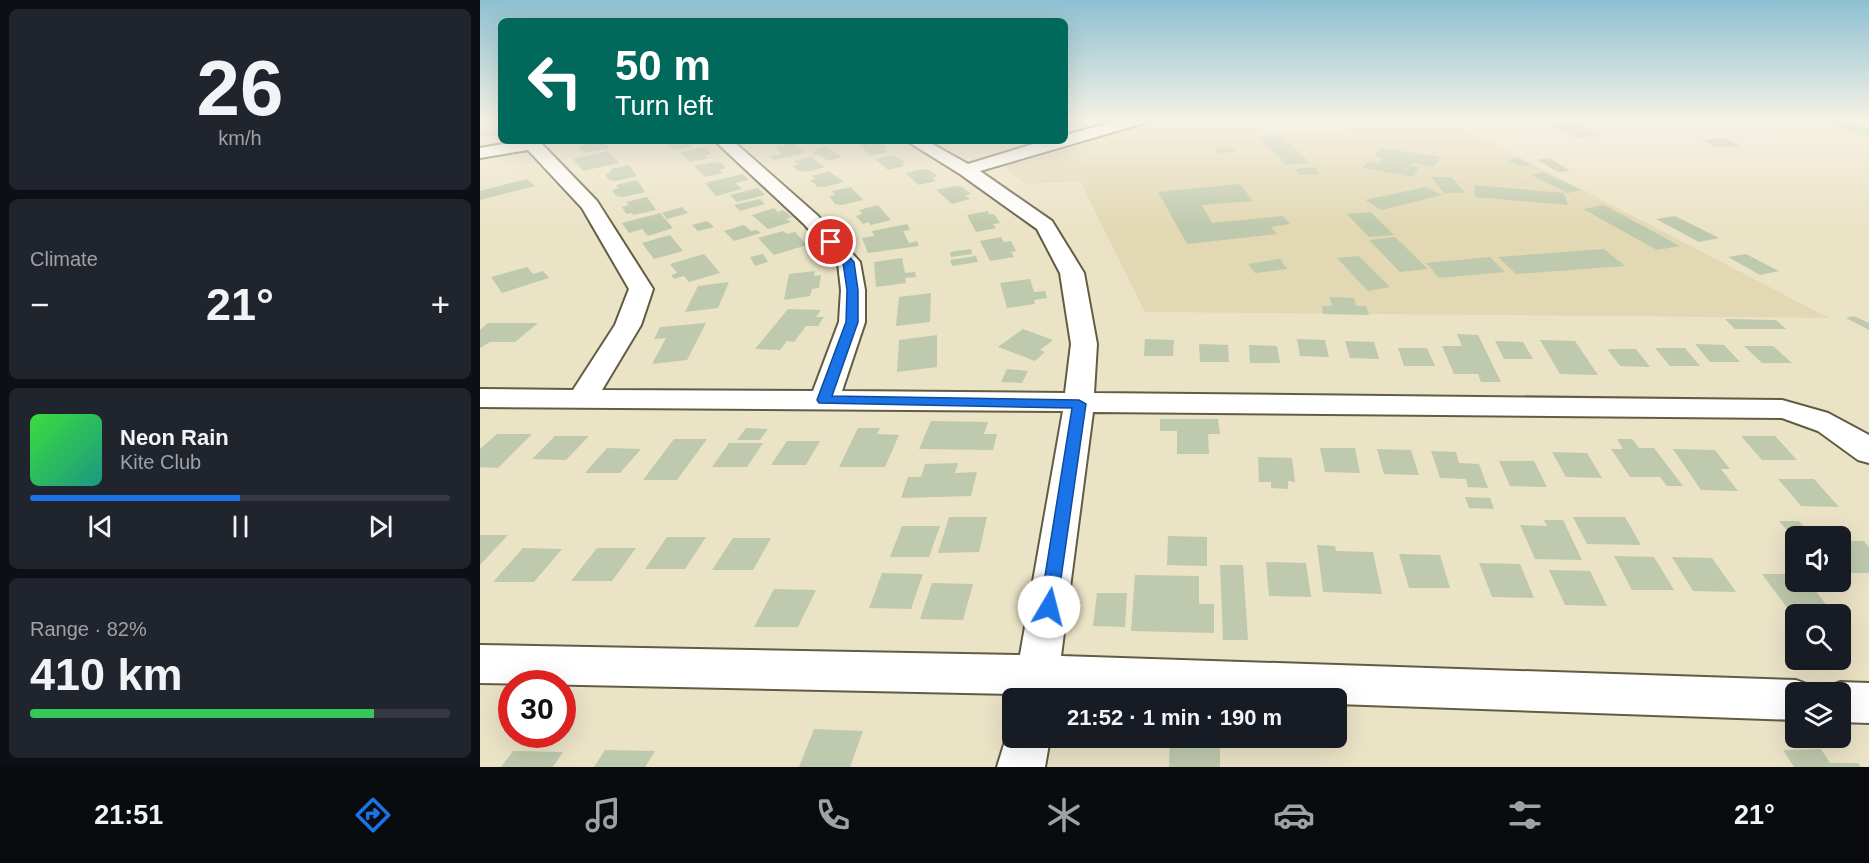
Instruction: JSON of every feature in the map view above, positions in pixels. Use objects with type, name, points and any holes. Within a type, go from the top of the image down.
[{"type":"street","points":[[543,156],[590,205],[641,289],[628,325],[583,397]]},
{"type":"street","points":[[739,156],[811,220],[849,262],[853,290],[852,322],[824,400]]},
{"type":"street","points":[[941,156],[966,170],[1045,225],[1072,273],[1084,344],[1079,404],[1037,687]]},
{"type":"street","points":[[966,170],[1012,156]]},
{"type":"street","points":[[480,398],[583,397],[1079,404],[1782,409],[1826,421],[1851,436],[1869,452]]},
{"type":"street","points":[[480,664],[1037,687],[1785,700]]},
{"type":"street","points":[[1851,702],[1869,703]]},
{"type":"street","points":[[1021,767],[1025,748]]},
{"type":"shaded area","points":[[1022,156],[1517,156],[1829,318],[1145,312],[1080,181],[1027,184],[1003,167],[1010,159]]},
{"type":"building","points":[[587,156],[612,156],[619,163],[583,171],[573,159]]},
{"type":"building","points":[[684,156],[706,156],[708,158],[690,162]]},
{"type":"building","points":[[771,156],[792,156],[773,160]]},
{"type":"building","points":[[821,156],[842,157],[828,161]]},
{"type":"building","points":[[894,156],[906,162],[901,163],[905,166],[888,170],[875,159]]},
{"type":"building","points":[[1277,156],[1303,156],[1310,163],[1286,165]]},
{"type":"building","points":[[1374,156],[1440,157],[1434,167],[1412,163],[1410,166],[1420,167],[1413,177],[1362,168],[1368,161],[1378,163],[1382,158]]},
{"type":"building","points":[[811,157],[825,167],[807,172],[799,171],[792,166],[798,164],[794,161]]},
{"type":"building","points":[[1518,158],[1532,165],[1521,167],[1507,160]]},
{"type":"building","points":[[1549,158],[1570,171],[1558,172],[1537,160]]},
{"type":"building","points":[[721,163],[726,168],[720,170],[723,173],[705,177],[694,166]]},
{"type":"building","points":[[629,165],[637,176],[615,181],[609,180],[605,174],[611,172],[610,169]]},
{"type":"building","points":[[1315,167],[1320,174],[1300,175],[1295,169]]},
{"type":"building","points":[[923,169],[930,170],[938,176],[932,178],[936,181],[919,185],[905,173]]},
{"type":"building","points":[[829,171],[844,182],[818,187],[810,180],[816,179],[811,176]]},
{"type":"building","points":[[1543,172],[1581,190],[1568,193],[1531,175]]},
{"type":"building","points":[[743,174],[749,180],[735,183],[742,189],[716,196],[705,183]]},
{"type":"building","points":[[1431,177],[1452,177],[1465,193],[1444,193]]},
{"type":"building","points":[[527,179],[535,186],[480,200],[480,191]]},
{"type":"building","points":[[637,180],[645,192],[623,197],[616,196],[612,190],[619,188],[616,185]]},
{"type":"building","points":[[1240,184],[1253,201],[1202,205],[1212,223],[1283,216],[1290,224],[1271,227],[1277,234],[1187,244],[1158,192]]},
{"type":"building","points":[[1474,185],[1564,193],[1568,205],[1475,197]]},
{"type":"building","points":[[851,187],[863,200],[842,205],[835,204],[829,196],[835,195],[832,191]]},
{"type":"building","points":[[962,187],[971,194],[965,195],[970,199],[952,204],[936,190]]},
{"type":"building","points":[[1426,187],[1442,195],[1381,210],[1365,200]]},
{"type":"building","points":[[758,188],[765,195],[737,202],[730,195]]},
{"type":"building","points":[[647,197],[656,210],[633,215],[632,213],[626,214],[622,207],[629,205],[626,202]]},
{"type":"building","points":[[760,199],[765,204],[740,211],[734,205]]},
{"type":"building","points":[[878,205],[891,220],[871,225],[868,222],[863,224],[856,216],[862,214],[859,210]]},
{"type":"building","points":[[1604,205],[1680,246],[1657,250],[1583,209]]},
{"type":"building","points":[[682,207],[688,213],[667,219],[662,213]]},
{"type":"building","points":[[774,208],[778,212],[783,210],[792,217],[786,219],[791,222],[768,229],[752,215]]},
{"type":"building","points":[[988,211],[989,214],[994,214],[1000,223],[993,224],[996,228],[976,232],[967,215]]},
{"type":"building","points":[[1371,212],[1394,235],[1369,237],[1347,214]]},
{"type":"building","points":[[660,213],[673,228],[648,236],[642,229],[629,233],[622,223]]},
{"type":"building","points":[[1675,216],[1719,238],[1699,242],[1656,219]]},
{"type":"building","points":[[707,221],[714,227],[698,231],[692,225]]},
{"type":"building","points":[[907,224],[910,230],[903,231],[909,243],[917,241],[919,246],[868,253],[862,238],[874,236],[872,231]]},
{"type":"building","points":[[744,225],[751,231],[757,230],[761,233],[734,241],[724,231]]},
{"type":"building","points":[[783,231],[787,234],[795,232],[807,245],[774,255],[758,238]]},
{"type":"building","points":[[670,235],[683,251],[654,259],[642,243]]},
{"type":"building","points":[[1001,237],[1004,242],[1011,241],[1016,251],[1011,252],[1014,257],[990,261],[980,241]]},
{"type":"building","points":[[1395,237],[1428,269],[1400,272],[1369,240]]},
{"type":"building","points":[[971,249],[972,254],[951,257],[950,252]]},
{"type":"building","points":[[1604,249],[1625,266],[1516,274],[1498,257]]},
{"type":"building","points":[[704,254],[720,273],[689,282],[684,276],[674,279],[671,275],[677,273],[670,264]]},
{"type":"building","points":[[763,254],[768,262],[755,266],[750,257]]},
{"type":"building","points":[[1746,254],[1779,271],[1760,275],[1728,257]]},
{"type":"building","points":[[976,256],[978,262],[952,266],[950,260]]},
{"type":"building","points":[[1359,256],[1390,287],[1368,291],[1337,258]]},
{"type":"building","points":[[1490,257],[1505,272],[1439,278],[1426,263]]},
{"type":"building","points":[[902,258],[905,273],[915,272],[916,277],[905,278],[906,283],[876,287],[874,262]]},
{"type":"building","points":[[1280,259],[1287,269],[1255,273],[1248,264]]},
{"type":"building","points":[[527,267],[533,274],[543,271],[549,278],[502,293],[491,277]]},
{"type":"building","points":[[815,271],[814,276],[821,275],[819,288],[812,289],[810,296],[784,300],[789,274]]},
{"type":"building","points":[[1030,279],[1034,292],[1045,291],[1047,298],[1034,300],[1035,304],[1007,308],[1000,283]]},
{"type":"building","points":[[729,282],[718,308],[685,312],[698,286]]},
{"type":"building","points":[[931,293],[930,322],[896,326],[899,297]]},
{"type":"building","points":[[1330,297],[1354,298],[1356,306],[1366,306],[1369,315],[1323,314],[1322,306],[1332,306]]},
{"type":"building","points":[[788,309],[821,310],[816,317],[824,317],[818,326],[806,326],[794,342],[787,341],[780,350],[755,349]]},
{"type":"building","points":[[1854,316],[1869,323],[1869,330],[1846,318]]},
{"type":"building","points":[[1725,319],[1776,320],[1786,329],[1735,329]]},
{"type":"building","points":[[488,323],[538,323],[515,342],[490,342],[480,348],[480,330]]},
{"type":"building","points":[[706,323],[687,360],[652,364],[666,338],[654,339],[660,327]]},
{"type":"building","points":[[1023,329],[1053,340],[1040,350],[1045,352],[1035,361],[998,347]]},
{"type":"building","points":[[1457,334],[1478,335],[1501,382],[1481,382],[1478,374],[1454,374],[1442,346],[1462,346]]},
{"type":"building","points":[[937,335],[937,367],[897,372],[899,340]]},
{"type":"building","points":[[1145,339],[1174,340],[1173,356],[1144,356]]},
{"type":"building","points":[[1297,339],[1325,340],[1329,357],[1300,356]]},
{"type":"building","points":[[1540,340],[1575,341],[1598,375],[1560,374]]},
{"type":"building","points":[[1345,341],[1374,342],[1379,359],[1350,358]]},
{"type":"building","points":[[1495,341],[1523,342],[1533,359],[1504,359]]},
{"type":"building","points":[[1199,344],[1228,345],[1229,362],[1200,362]]},
{"type":"building","points":[[1695,344],[1724,345],[1740,362],[1710,362]]},
{"type":"building","points":[[1249,345],[1277,346],[1280,363],[1250,363]]},
{"type":"building","points":[[1744,346],[1773,346],[1792,363],[1762,363]]},
{"type":"building","points":[[1398,348],[1427,348],[1435,366],[1404,366]]},
{"type":"building","points":[[1655,348],[1685,348],[1700,366],[1670,366]]},
{"type":"building","points":[[1607,349],[1636,349],[1650,367],[1620,366]]},
{"type":"building","points":[[1007,369],[1028,371],[1022,383],[1001,382]]},
{"type":"building","points":[[1160,419],[1218,419],[1220,434],[1208,434],[1209,454],[1177,454],[1177,431],[1160,431]]},
{"type":"building","points":[[931,421],[988,422],[984,434],[997,434],[993,450],[919,449]]},
{"type":"building","points":[[746,428],[768,429],[760,440],[737,440]]},
{"type":"building","points":[[858,428],[880,428],[877,434],[899,435],[885,467],[839,467]]},
{"type":"building","points":[[497,434],[532,434],[498,468],[480,467],[480,449]]},
{"type":"building","points":[[555,436],[589,436],[566,460],[532,459]]},
{"type":"building","points":[[1741,436],[1775,436],[1797,460],[1762,460]]},
{"type":"building","points":[[674,439],[707,439],[677,480],[643,480]]},
{"type":"building","points":[[1617,439],[1632,439],[1639,448],[1654,448],[1683,486],[1667,486],[1660,477],[1630,477],[1611,449],[1623,449]]},
{"type":"building","points":[[787,441],[820,441],[806,465],[771,465]]},
{"type":"building","points":[[729,443],[763,443],[747,467],[712,467]]},
{"type":"building","points":[[607,448],[641,449],[620,473],[585,473]]},
{"type":"building","points":[[1320,448],[1355,448],[1360,473],[1325,472]]},
{"type":"building","points":[[1377,449],[1411,450],[1419,475],[1384,474]]},
{"type":"building","points":[[1673,449],[1715,450],[1730,469],[1721,469],[1738,491],[1701,490]]},
{"type":"building","points":[[1431,451],[1456,452],[1459,463],[1479,464],[1488,488],[1468,487],[1466,479],[1440,478]]},
{"type":"building","points":[[1552,452],[1587,453],[1602,478],[1566,477]]},
{"type":"building","points":[[1258,457],[1292,458],[1295,482],[1288,481],[1288,489],[1271,488],[1271,482],[1259,482]]},
{"type":"building","points":[[1499,461],[1534,461],[1547,487],[1510,486]]},
{"type":"building","points":[[958,463],[955,473],[977,472],[971,496],[901,498],[908,477],[921,477],[925,464]]},
{"type":"building","points":[[1778,479],[1814,479],[1839,507],[1801,506]]},
{"type":"building","points":[[1465,497],[1490,498],[1494,509],[1469,508]]},
{"type":"building","points":[[949,517],[987,517],[979,552],[938,553]]},
{"type":"building","points":[[1573,517],[1625,517],[1641,545],[1587,544]]},
{"type":"building","points":[[1544,520],[1563,520],[1582,560],[1535,559],[1520,525],[1547,526]]},
{"type":"building","points":[[1779,521],[1799,521],[1803,526],[1785,526],[1785,528]]},
{"type":"building","points":[[902,526],[940,526],[929,557],[890,557]]},
{"type":"building","points":[[480,535],[508,535],[480,565]]},
{"type":"building","points":[[1168,536],[1207,537],[1207,566],[1167,565]]},
{"type":"building","points":[[667,537],[706,537],[685,569],[645,569]]},
{"type":"building","points":[[733,538],[771,538],[753,570],[712,570]]},
{"type":"building","points":[[1851,541],[1864,541],[1869,547],[1869,573],[1852,573]]},
{"type":"building","points":[[1317,545],[1335,546],[1336,551],[1373,552],[1382,594],[1323,592]]},
{"type":"building","points":[[523,548],[562,549],[534,582],[493,582]]},
{"type":"building","points":[[597,548],[636,548],[612,581],[571,581]]},
{"type":"building","points":[[1399,554],[1440,555],[1450,588],[1409,588]]},
{"type":"building","points":[[1614,556],[1654,557],[1674,590],[1632,590]]},
{"type":"building","points":[[1672,557],[1712,558],[1736,592],[1693,591]]},
{"type":"building","points":[[1266,562],[1306,563],[1311,597],[1269,596]]},
{"type":"building","points":[[1479,563],[1520,564],[1534,598],[1492,597]]},
{"type":"building","points":[[1220,565],[1243,565],[1248,640],[1223,640]]},
{"type":"building","points":[[1549,570],[1590,571],[1607,606],[1565,605]]},
{"type":"building","points":[[882,573],[923,574],[911,609],[869,608]]},
{"type":"building","points":[[1762,574],[1785,574],[1785,592],[1816,592],[1826,604],[1785,604]]},
{"type":"building","points":[[1135,575],[1199,576],[1199,604],[1214,604],[1214,633],[1131,631]]},
{"type":"building","points":[[932,583],[973,584],[963,620],[920,619]]},
{"type":"building","points":[[774,589],[816,590],[798,627],[754,627]]},
{"type":"building","points":[[1097,593],[1127,593],[1125,627],[1093,626]]},
{"type":"building","points":[[814,729],[863,731],[850,767],[799,767]]},
{"type":"building","points":[[1170,748],[1220,748],[1220,767],[1169,767]]},
{"type":"building","points":[[1821,749],[1830,763],[1858,763],[1861,767],[1794,767],[1783,750]]},
{"type":"building","points":[[605,750],[655,751],[645,767],[594,767]]},
{"type":"building","points":[[513,751],[563,752],[553,767],[501,767]]},
{"type":"route","points":[[831,242],[849,262],[853,290],[852,322],[824,400],[1079,404],[1049,607]]}]
